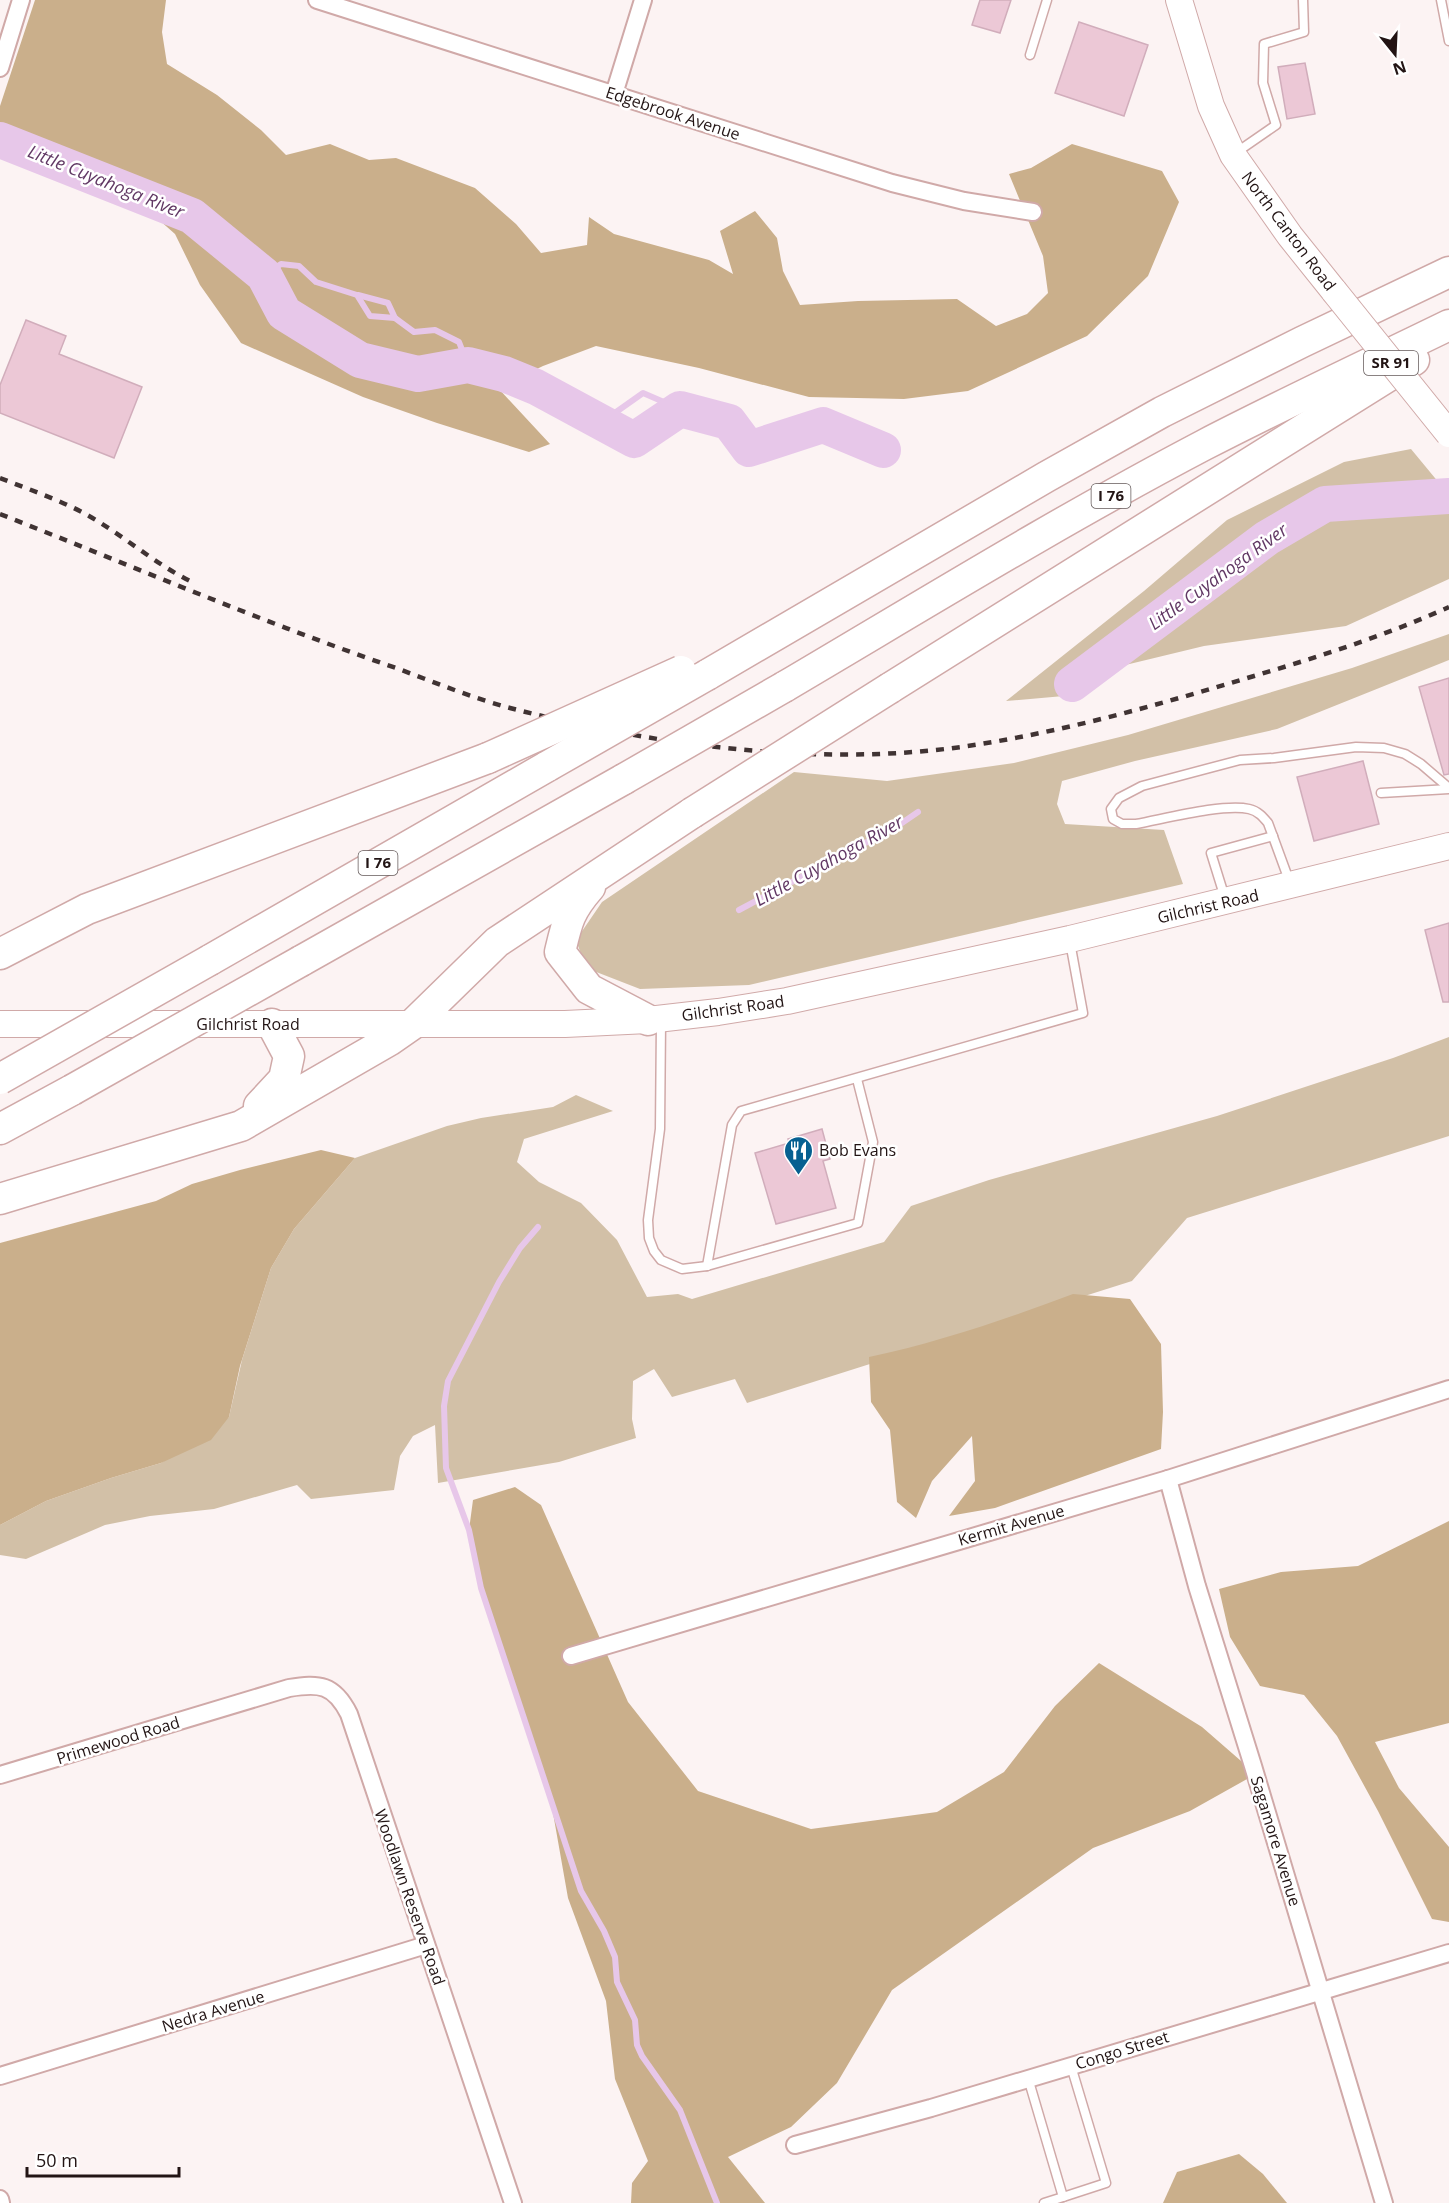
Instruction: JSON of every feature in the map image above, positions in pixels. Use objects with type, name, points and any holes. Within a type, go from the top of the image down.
[{"type":"highway","name":"I 76","points":[[0,1079],[548,766],[694,673],[801,621],[1046,477],[1162,412],[1449,272]]},
{"type":"highway","name":"I 76","points":[[0,1129],[624,779],[1108,497],[1308,393],[1449,326]]},
{"type":"highway","points":[[0,1199],[241,1126],[390,1041],[413,1024],[497,942],[692,813],[1449,338]]},
{"type":"highway","points":[[0,954],[87,909],[488,758],[694,673]]},
{"type":"highway","points":[[604,871],[574,907],[568,918],[560,952],[589,989],[654,1019]]},
{"type":"highway","points":[[241,1126],[284,1079],[289,1056],[272,1024]]},
{"type":"main road","name":"North Canton Road","points":[[1179,0],[1211,106],[1233,155],[1290,236],[1449,434]]},
{"type":"main road","name":"Gilchrist Road","points":[[0,1024],[565,1024],[654,1019],[787,1001],[1070,939],[1449,846]]},
{"type":"street","points":[[0,68],[21,0]]},
{"type":"street","name":"Edgebrook Avenue","points":[[317,0],[892,183],[964,201],[1034,212]]},
{"type":"street","points":[[614,94],[644,0]]},
{"type":"street","name":"Kermit Avenue","points":[[571,1656],[1168,1479],[1449,1389]]},
{"type":"street","name":"Sagamore Avenue","points":[[1168,1479],[1197,1586],[1384,2203]]},
{"type":"street","name":"Woodlawn Reserve Road","points":[[235,1704],[312,1684],[324,1688],[342,1701],[349,1714],[513,2203]]},
{"type":"street","name":"Primewood Road","points":[[0,1775],[235,1704]]},
{"type":"street","name":"Nedra Avenue","points":[[0,2076],[426,1945]]},
{"type":"street","name":"Congo Street","points":[[795,2145],[931,2108],[1449,1953]]},
{"type":"lane","points":[[1030,55],[1047,0]]},
{"type":"lane","points":[[1233,155],[1276,125],[1263,83],[1264,44],[1304,32],[1304,0]]},
{"type":"lane","points":[[1441,0],[1449,41]]},
{"type":"lane","points":[[1291,886],[1268,823],[1262,815],[1251,809],[1229,807],[1136,824],[1122,824],[1113,819],[1112,810],[1119,798],[1142,786],[1240,760],[1356,747],[1384,748],[1405,754],[1421,764],[1449,789]]},
{"type":"lane","points":[[1381,794],[1449,789]]},
{"type":"lane","points":[[1226,901],[1211,854],[1273,836]]},
{"type":"lane","points":[[708,1266],[732,1125],[741,1111],[1083,1013],[1070,939]]},
{"type":"lane","points":[[654,1019],[660,1129],[648,1220],[649,1238],[654,1251],[661,1260],[682,1269],[708,1266],[858,1223],[873,1142],[857,1079]]},
{"type":"lane","points":[[1044,2203],[1106,2183],[1071,2066]]},
{"type":"lane","points":[[1028,2078],[1063,2197]]},
{"type":"shaded area","points":[[35,0],[166,0],[162,32],[167,64],[217,95],[261,130],[286,155],[330,144],[369,160],[396,158],[475,188],[516,224],[541,253],[587,245],[589,217],[614,234],[709,260],[733,274],[720,231],[755,211],[777,238],[783,271],[800,305],[957,299],[996,326],[1027,314],[1048,293],[1043,256],[1009,174],[1031,168],[1072,144],[1162,171],[1179,202],[1148,276],[1087,336],[968,391],[904,399],[809,397],[699,368],[596,346],[543,366],[498,388],[550,444],[529,452],[363,397],[241,343],[200,285],[175,234],[124,189],[0,140],[0,106]]},
{"type":"shaded area","points":[[1411,449],[1449,495],[1449,579],[1346,626],[1204,646],[1113,668],[1075,695],[1006,701],[1144,591],[1227,520],[1344,462]]},
{"type":"shaded area","points":[[1449,634],[1449,660],[1277,729],[1135,761],[1062,781],[1057,804],[1065,824],[1164,830],[1183,884],[749,985],[640,989],[586,968],[576,940],[602,902],[794,772],[887,781],[1014,763],[1128,735],[1352,668]]},
{"type":"shaded area","points":[[1449,1037],[1449,1136],[1187,1218],[1132,1281],[747,1403],[735,1379],[672,1397],[654,1369],[633,1381],[632,1419],[636,1438],[559,1462],[438,1483],[435,1425],[413,1436],[400,1456],[394,1490],[311,1499],[297,1485],[214,1509],[150,1516],[105,1525],[26,1559],[0,1555],[0,1525],[46,1501],[161,1463],[229,1417],[242,1360],[271,1268],[294,1229],[355,1158],[447,1126],[481,1118],[553,1107],[576,1095],[613,1111],[524,1139],[517,1162],[539,1182],[581,1203],[617,1240],[647,1297],[678,1294],[692,1299],[884,1242],[911,1206],[989,1180],[1217,1116],[1393,1058]]},
{"type":"shaded area","points":[[321,1150],[355,1158],[294,1229],[271,1268],[240,1366],[229,1417],[211,1440],[161,1463],[46,1501],[0,1525],[0,1243],[156,1201],[192,1184],[240,1170]]},
{"type":"shaded area","points":[[1073,1294],[1130,1299],[1161,1344],[1163,1412],[1161,1449],[995,1508],[949,1516],[975,1481],[972,1436],[932,1481],[916,1518],[897,1502],[890,1430],[871,1402],[869,1357],[972,1329]]},
{"type":"shaded area","points":[[515,1487],[541,1505],[628,1702],[698,1791],[811,1829],[937,1812],[1004,1772],[1055,1706],[1099,1663],[1202,1727],[1256,1774],[1190,1811],[1093,1848],[892,1990],[837,2083],[791,2127],[728,2157],[765,2203],[631,2203],[632,2183],[648,2161],[615,2079],[606,2001],[568,1898],[550,1796],[481,1588],[469,1530],[473,1500]]},
{"type":"shaded area","points":[[1449,1521],[1449,1723],[1375,1742],[1399,1788],[1449,1847],[1449,1922],[1432,1919],[1378,1811],[1337,1736],[1304,1695],[1260,1686],[1230,1637],[1219,1589],[1281,1572],[1358,1566]]},
{"type":"shaded area","points":[[1239,2154],[1263,2174],[1287,2203],[1163,2203],[1177,2172]]},
{"type":"building","points":[[980,0],[1011,0],[1000,33],[972,25]]},
{"type":"building","points":[[1079,22],[1148,45],[1124,116],[1055,93]]},
{"type":"building","points":[[1305,63],[1315,114],[1287,119],[1278,67]]},
{"type":"building","points":[[26,320],[66,336],[59,354],[142,387],[114,458],[0,413],[0,385]]},
{"type":"building","points":[[1449,678],[1449,774],[1444,775],[1419,687]]},
{"type":"building","points":[[1363,761],[1379,824],[1314,841],[1297,777]]},
{"type":"building","points":[[1449,923],[1449,1002],[1443,1002],[1425,930]]},
{"type":"building","name":"Bob Evans","points":[[822,1129],[830,1159],[823,1161],[836,1208],[776,1224],[755,1153],[789,1143],[788,1139]]},
{"type":"waterway","name":"Little Cuyahoga River","points":[[0,140],[192,216],[264,275],[284,313],[360,360],[418,374],[468,365],[504,374],[536,387],[634,440],[680,409],[729,422],[749,449],[823,425],[883,450]]},
{"type":"waterway","name":"Little Cuyahoga River","points":[[264,275],[281,264],[299,266],[316,282],[357,295],[370,316],[395,318],[414,332],[435,330],[459,342],[468,365]]},
{"type":"waterway","name":"Little Cuyahoga River","points":[[358,295],[388,303],[395,318]]},
{"type":"waterway","name":"Little Cuyahoga River","points":[[602,422],[643,393],[680,409]]},
{"type":"waterway","name":"Little Cuyahoga River","points":[[1072,684],[1267,538],[1325,504],[1449,496]]},
{"type":"waterway","name":"Little Cuyahoga River","points":[[1072,684],[1077,680]]},
{"type":"waterway","name":"Little Cuyahoga River","points":[[739,910],[899,825],[918,812]]},
{"type":"waterway","points":[[538,1227],[520,1248],[499,1282],[448,1381],[444,1406],[446,1468],[469,1530],[481,1588],[581,1891],[604,1931],[615,1957],[617,1982],[635,2020],[637,2045],[642,2056],[680,2110],[717,2203]]},
{"type":"railway","points":[[0,478],[78,510],[190,581]]},
{"type":"railway","points":[[0,514],[296,632],[496,704],[620,733],[734,749],[791,753],[849,755],[905,753],[995,742],[1062,728],[1162,703],[1255,676],[1367,640],[1449,607]]},
{"type":"place","name":"Bob Evans","points":[[798,1176]]}]
